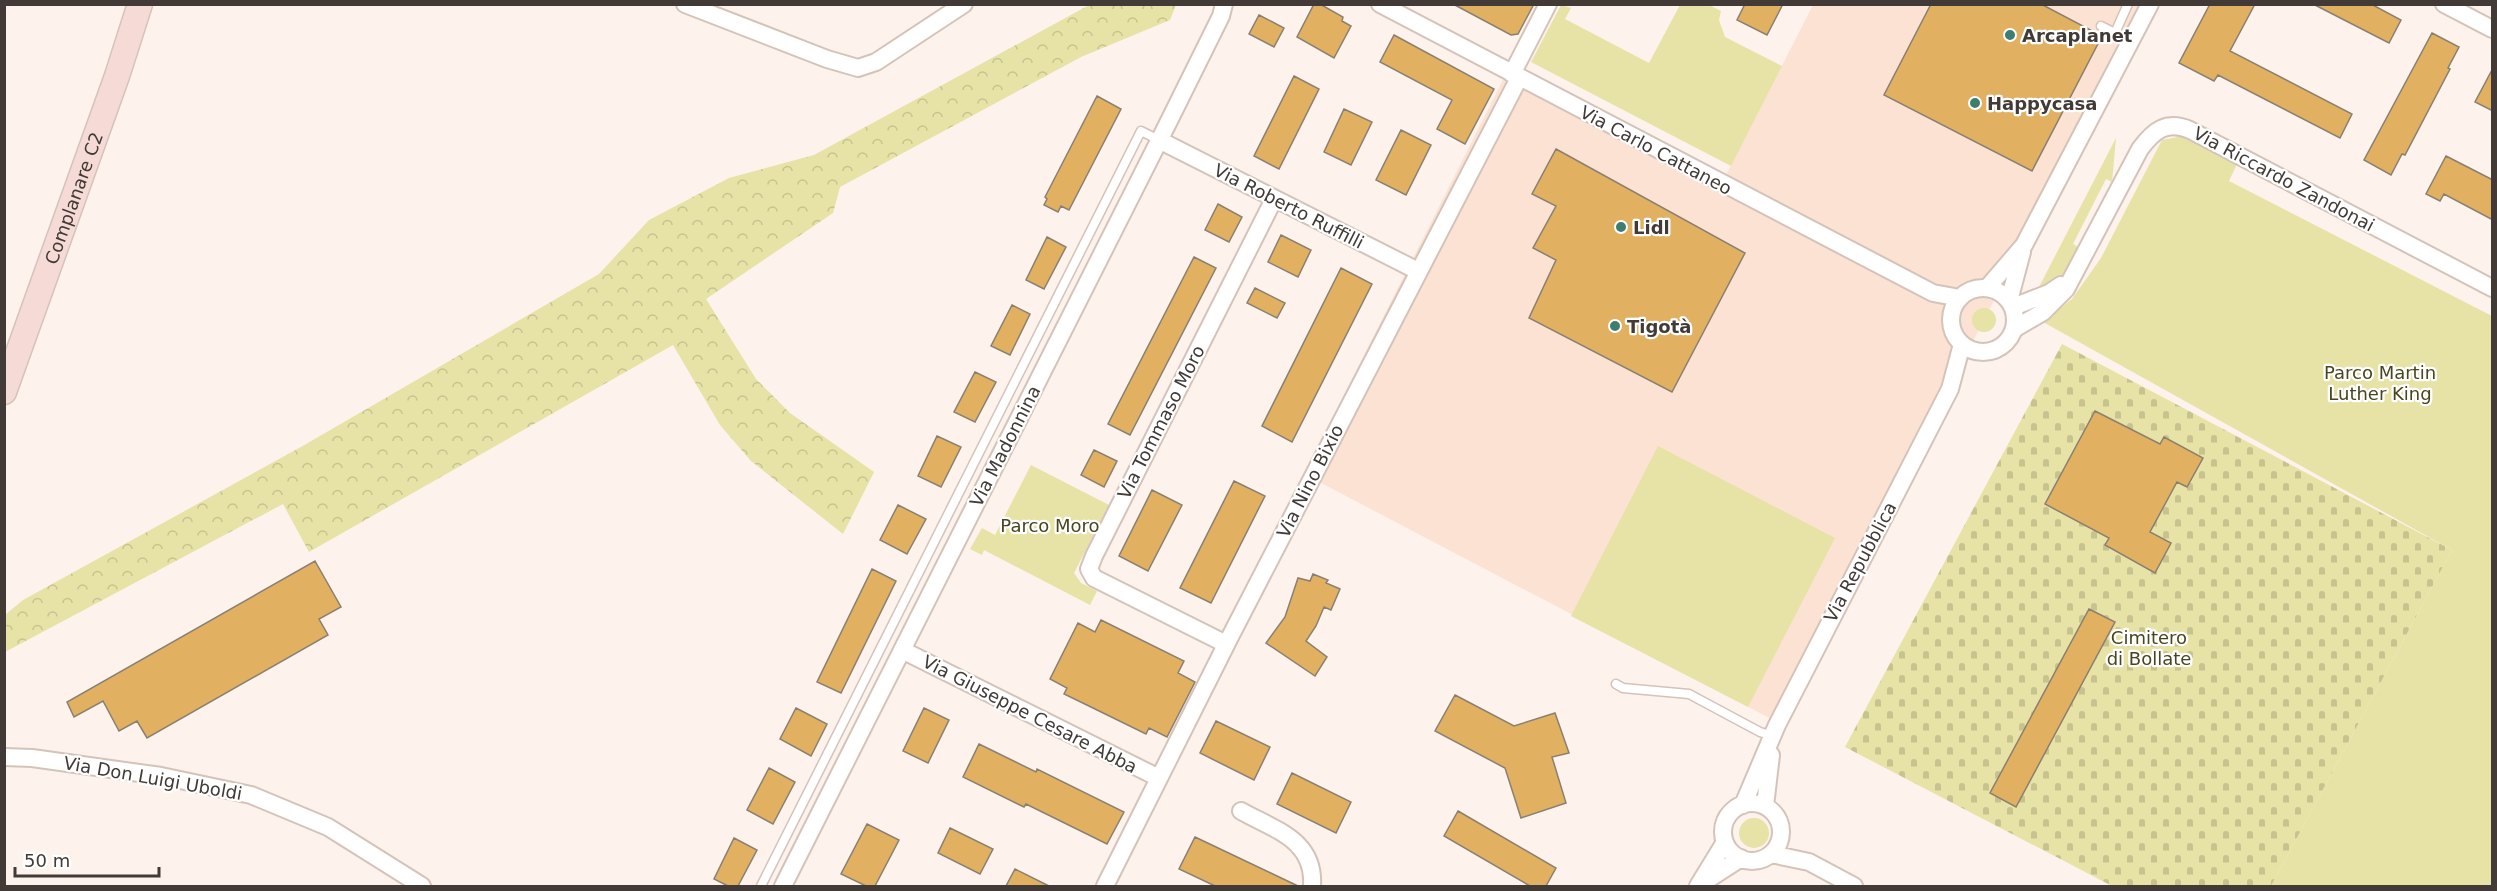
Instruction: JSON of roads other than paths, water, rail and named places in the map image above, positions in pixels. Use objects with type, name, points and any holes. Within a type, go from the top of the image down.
[{"type":"street","name":"Complanare C2","points":[[4,392],[117,76],[140,4]]},
{"type":"street","points":[[685,4],[827,59],[858,68],[876,62],[964,4]]},
{"type":"street","name":"Via Madonnina","points":[[786,885],[1221,16],[1224,4]]},
{"type":"street","name":"Via Carlo Cattaneo","points":[[1380,4],[1933,293],[1960,298]]},
{"type":"street","name":"Via Nino Bixio","points":[[1105,886],[1516,76],[1548,4]]},
{"type":"street","points":[[1987,288],[2024,245],[2150,4]]},
{"type":"street","points":[[2444,4],[2493,29]]},
{"type":"street","name":"Via Riccardo Zandonai","points":[[2014,329],[2056,300],[2075,273],[2140,149],[2151,135],[2169,125],[2181,126],[2190,130],[2493,288]]},
{"type":"street","name":"Via Roberto Ruffilli","points":[[1159,140],[1418,271]]},
{"type":"street","name":"Via Tommaso Moro","points":[[1226,644],[1094,578],[1089,569],[1274,199]]},
{"type":"street","points":[[2011,304],[2003,295],[1987,288],[1977,289],[1960,298],[1952,316],[1955,336],[1962,344],[1980,352],[1992,351],[2001,347],[2009,339],[2014,329],[2011,304],[2024,245]]},
{"type":"street","name":"Via Riccardo Zandonai","points":[[2011,304],[2049,293],[2075,273]]},
{"type":"street","name":"Via Carlo Cattaneo","points":[[1933,293],[1952,316]]},
{"type":"street","name":"Via Repubblica","points":[[1950,389],[1962,344]]},
{"type":"street","name":"Via Repubblica","points":[[1743,805],[1773,736],[1950,389],[1980,352]]},
{"type":"street","name":"Via Giuseppe Cesare Abba","points":[[902,650],[1159,778]]},
{"type":"street","name":"Via Repubblica","points":[[1765,806],[1773,736]]},
{"type":"street","name":"Via Don Luigi Uboldi","points":[[4,757],[32,758],[161,776],[251,795],[328,827],[422,886]]},
{"type":"street","points":[[1743,805],[1765,806],[1777,817],[1781,831],[1780,840],[1771,854],[1757,861],[1741,858],[1729,849],[1725,842],[1724,833],[1729,816],[1743,805]]},
{"type":"street","points":[[1241,811],[1302,848],[1310,864],[1312,886]]},
{"type":"street","points":[[1781,831],[1809,862]]},
{"type":"street","points":[[1698,886],[1725,842]]},
{"type":"street","points":[[1771,854],[1809,862],[1854,886]]},
{"type":"street","points":[[1698,886],[1741,858]]},
{"type":"lane","points":[[2115,33],[2128,4]]},
{"type":"lane","points":[[2101,26],[2131,41]]},
{"type":"lane","points":[[761,886],[1141,131],[1159,140]]},
{"type":"lane","points":[[1616,684],[1623,688],[1689,694],[1760,732],[1773,736]]},
{"type":"place","name":"Arcaplanet","points":[[2010,35]]},
{"type":"place","name":"Happycasa","points":[[1975,103]]},
{"type":"place","name":"Lidl","points":[[1621,227]]},
{"type":"place","name":"Tigotà","points":[[1615,326]]},
{"type":"park label","name":"Parco Martin Luther King","points":[[2380,382]]},
{"type":"park label","name":"Parco Moro","points":[[1050,525]]},
{"type":"park label","name":"Cimitero di Bollate","points":[[2149,647]]}]
